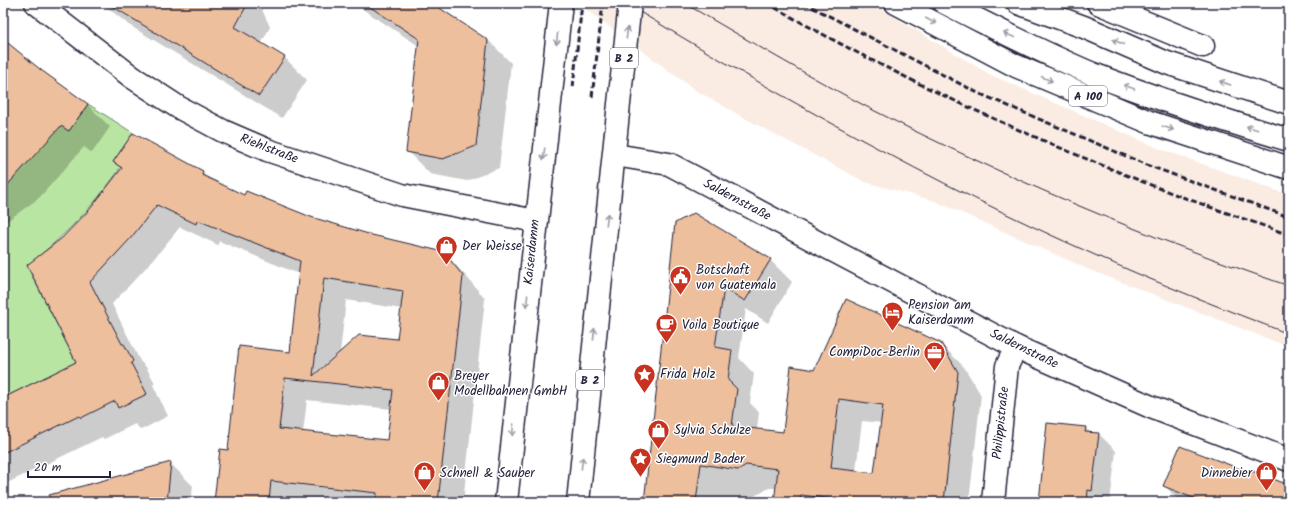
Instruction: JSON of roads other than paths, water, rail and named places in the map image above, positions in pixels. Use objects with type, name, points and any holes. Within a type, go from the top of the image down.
[{"type":"main road","name":"Riehlstraße","points":[[36,3],[132,77],[178,107],[223,131],[267,150],[402,195],[536,221]]},
{"type":"main road","name":"Kaiserdamm","points":[[506,502],[561,3]]},
{"type":"main road","name":"B 2","points":[[578,502],[602,258],[615,155],[630,3]]},
{"type":"main road","name":"A 100","points":[[896,3],[1016,66],[1141,119],[1289,168]]},
{"type":"main road","name":"A 100","points":[[945,3],[996,29],[1092,74],[1195,111],[1289,140]]},
{"type":"main road","points":[[1018,3],[1084,27],[1167,63],[1289,103]]},
{"type":"main road","points":[[1098,3],[1203,46]]},
{"type":"main road","name":"Saldernstraße","points":[[615,155],[669,164],[1016,346],[1151,407],[1289,460]]},
{"type":"main road","name":"Philippistraße","points":[[993,502],[1007,366],[1016,346]]},
{"type":"tram line","points":[[625,3],[798,104],[915,168],[974,198],[1119,266],[1289,334]]},
{"type":"tram line","points":[[684,3],[871,109],[973,159],[1129,227],[1289,286]]},
{"type":"railway","points":[[573,87],[582,3]]},
{"type":"railway","points":[[592,97],[603,3]]},
{"type":"railway","points":[[767,3],[858,53],[904,76],[951,99],[1045,141],[1159,188],[1289,235]]},
{"type":"railway","points":[[804,3],[978,93],[1147,165],[1289,217]]},
{"type":"place","name":"Der Weisse","points":[[446,266]]},
{"type":"place","name":"Botschaft von Guatemala","points":[[680,296]]},
{"type":"place","name":"Pension am Kaiserdamm","points":[[892,332]]},
{"type":"place","name":"Voila Boutique","points":[[666,344]]},
{"type":"place","name":"CompiDoc-Berlin","points":[[935,372]]},
{"type":"place","name":"Frida Holz","points":[[644,394]]},
{"type":"place","name":"Breyer Modellbahnen GmbH","points":[[439,402]]},
{"type":"place","name":"Sylvia Schulze","points":[[658,450]]},
{"type":"place","name":"Siegmund Bader","points":[[641,478]]},
{"type":"place","name":"Schnell & Sauber","points":[[424,492]]},
{"type":"place","name":"Dinnebier","points":[[1267,492]]}]
